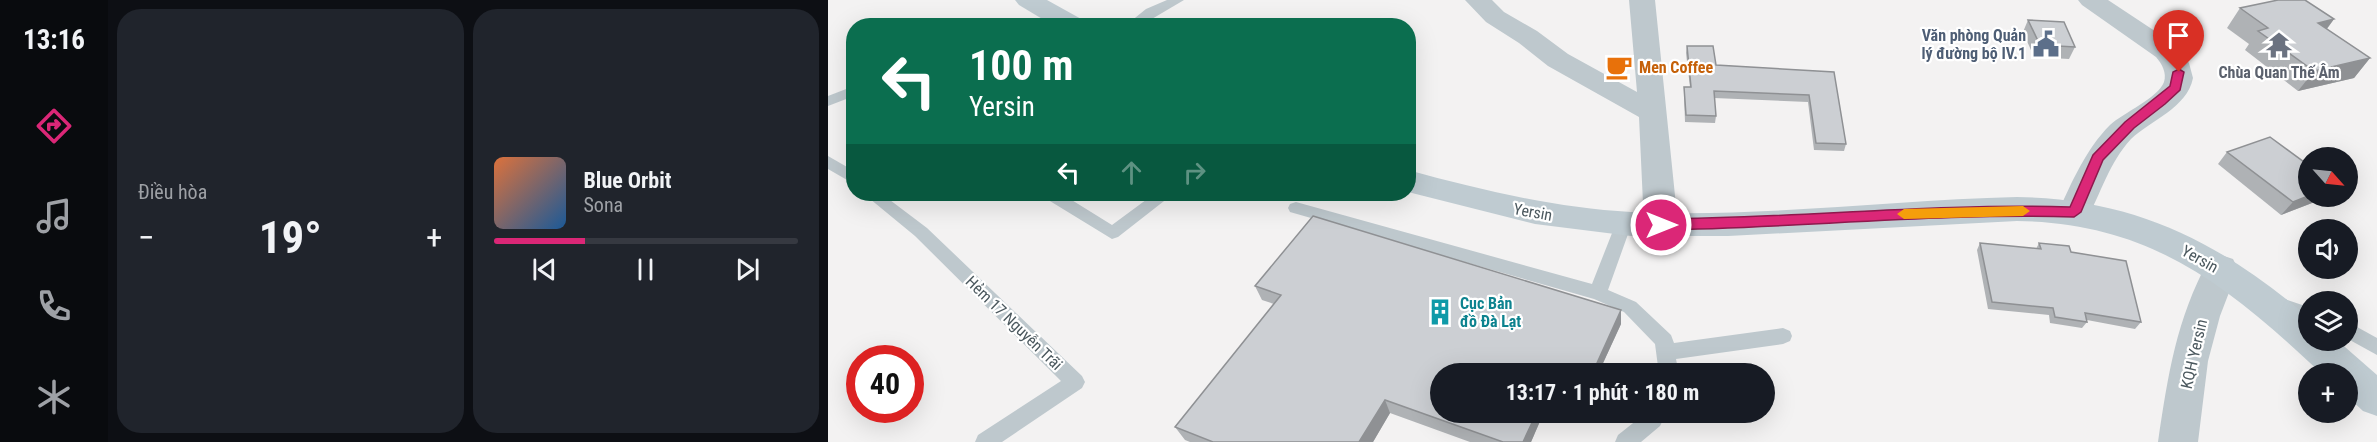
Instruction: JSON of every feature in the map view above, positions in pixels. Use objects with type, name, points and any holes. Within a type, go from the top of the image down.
[{"type":"street","points":[[1028,0],[1060,18]]},
{"type":"street","points":[[1478,0],[1495,17],[1528,37],[1558,60],[1653,113]]},
{"type":"street","points":[[1642,0],[1661,225]]},
{"type":"street","points":[[2074,212],[2098,158],[2130,125],[2176,87],[2179,72],[2175,61],[2166,51],[2091,0]]},
{"type":"street","name":"Yersin","points":[[1416,183],[1492,205],[1526,211],[1624,223],[1661,225],[1730,224],[2008,210],[2074,212],[2163,238],[2221,269],[2298,330]]},
{"type":"street","name":"KQH Yersin","points":[[2178,442],[2189,361],[2202,316],[2221,269]]},
{"type":"street","name":"Yersin","points":[[2322,351],[2377,399]]},
{"type":"lane","points":[[1142,18],[1178,0]]},
{"type":"lane","points":[[828,101],[846,93]]},
{"type":"lane","points":[[828,160],[846,173]]},
{"type":"lane","name":"Hẻm 17 Nguyễn Trãi","points":[[881,201],[921,232],[1075,382],[985,442]]},
{"type":"lane","points":[[1062,201],[1112,233],[1155,201]]},
{"type":"lane","points":[[1296,208],[1598,293],[1630,307],[1664,340],[1668,363]]},
{"type":"lane","points":[[1598,293],[1624,223]]},
{"type":"lane","points":[[2258,297],[2298,311]]},
{"type":"lane","points":[[1666,351],[1783,336]]},
{"type":"lane","points":[[2358,336],[2377,347]]},
{"type":"lane","points":[[1625,442],[1649,423]]},
{"type":"building","points":[[2278,0],[2305,0],[2334,19],[2318,23],[2370,58],[2314,71],[2258,31],[2268,28],[2240,8]]},
{"type":"building","points":[[2028,20],[2064,22],[2075,47],[2040,45]]},
{"type":"building","points":[[1687,46],[1713,46],[1716,65],[1834,72],[1846,144],[1816,143],[1809,95],[1714,91],[1716,116],[1686,115],[1684,87],[1691,87]]},
{"type":"building","points":[[2270,137],[2298,158],[2298,200],[2293,202],[2227,152]]},
{"type":"building","points":[[1313,216],[1621,310],[1597,363],[1430,363],[1430,416],[1385,400],[1359,442],[1213,442],[1175,427],[1281,295],[1255,286]]},
{"type":"building","points":[[1980,243],[2041,249],[2039,243],[2069,246],[2071,252],[2126,261],[2141,322],[2085,313],[2087,322],[2055,317],[2053,308],[1992,302]]},
{"type":"building","points":[[1450,423],[1532,423],[1523,442],[1503,442]]},
{"type":"slow traffic","points":[[1904,214],[2023,211]]},
{"type":"place","name":"Văn phòng Quản lý đường bộ IV.1","points":[[2046,44]]},
{"type":"place","name":"Chùa Quan Thế Âm","points":[[2279,45]]},
{"type":"place","name":"Men Coffee","points":[[1619,67]]},
{"type":"place","name":"Cục Bản đồ Đà Lạt","points":[[1440,312]]},
{"type":"route","points":[[1661,225],[1730,224],[2008,210],[2074,212],[2098,158],[2130,125],[2176,87],[2179,72]]}]
